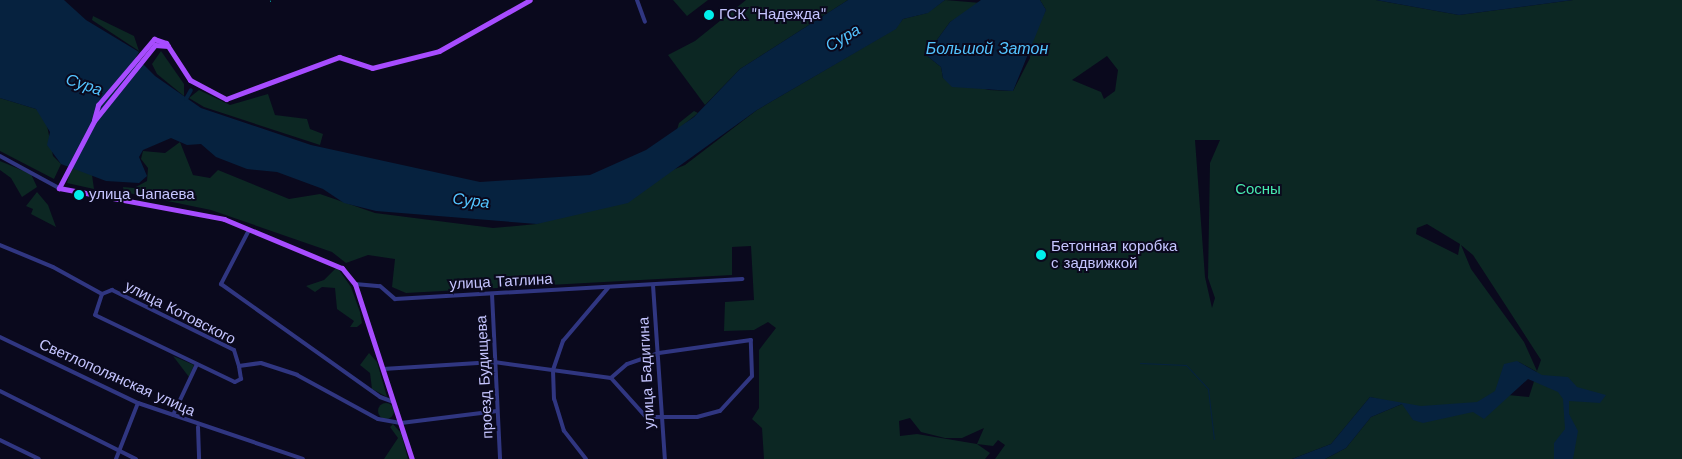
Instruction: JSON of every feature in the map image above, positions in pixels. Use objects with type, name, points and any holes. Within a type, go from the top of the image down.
[{"type":"main road","points":[[94,121],[98,105],[144,46],[157,38],[168,46],[190,80],[226,99],[339,57],[372,68],[439,51],[530,0]]},
{"type":"main road","points":[[168,46],[158,43],[94,121],[66,171],[59,188],[176,207],[249,230],[334,263],[355,284],[412,459]]},
{"type":"street","points":[[637,0],[645,22]]},
{"type":"street","points":[[0,156],[59,188]]},
{"type":"street","points":[[249,230],[222,284],[380,397],[394,402]]},
{"type":"street","name":"улица Котовского","points":[[0,245],[53,267],[102,294],[112,290],[234,350],[238,366],[262,363],[298,375],[378,419],[401,423],[497,411]]},
{"type":"street","name":"улица Татлина","points":[[355,284],[380,286],[395,299],[742,279]]},
{"type":"street","name":"улица Бадигина","points":[[653,285],[659,353],[660,417],[665,459]]},
{"type":"street","points":[[585,459],[564,431],[554,399],[553,370],[563,341],[608,288]]},
{"type":"street","points":[[102,294],[95,315],[235,382],[241,379],[238,366]]},
{"type":"street","name":"проезд Будищева","points":[[492,294],[500,459]]},
{"type":"street","name":"Светлополянская улица","points":[[0,336],[138,403],[173,415],[198,427],[303,459]]},
{"type":"street","points":[[383,369],[494,362],[611,378],[634,407],[646,417],[697,417],[720,411],[749,380],[754,367],[751,340],[659,353],[627,364],[611,378]]},
{"type":"street","points":[[173,415],[197,364]]},
{"type":"street","points":[[0,391],[136,459]]},
{"type":"street","points":[[116,459],[138,403]]},
{"type":"street","name":"Светлополянская улица","points":[[198,427],[198,459]]},
{"type":"street","points":[[0,440],[39,459]]},
{"type":"green space","points":[[673,0],[708,0],[687,16]]},
{"type":"green space","points":[[746,0],[848,0],[740,69],[705,105],[668,55],[695,41]]},
{"type":"green space","name":"Сосны","points":[[945,0],[981,3],[950,22],[926,55],[941,67],[943,78],[989,90],[1013,91],[1030,58],[1028,46],[1046,10],[1040,0],[1376,0],[1459,15],[1573,0],[1682,0],[1682,459],[1325,459],[1346,448],[1371,417],[1402,404],[1370,397],[1331,444],[1292,459],[995,459],[1005,445],[998,440],[993,446],[977,444],[990,453],[985,459],[764,459],[762,428],[752,419],[759,408],[759,350],[776,328],[768,322],[754,330],[724,331],[725,302],[754,300],[751,246],[732,247],[732,275],[406,293],[392,287],[395,259],[368,255],[346,263],[332,252],[211,210],[124,192],[123,187],[134,188],[147,181],[148,168],[141,159],[143,151],[165,153],[180,142],[193,175],[210,178],[218,170],[289,199],[320,194],[375,213],[493,228],[537,224],[685,165],[757,110],[895,29],[903,19],[927,13]],"holes":[[[1107,56],[1118,70],[1115,91],[1104,99],[1101,92],[1072,80]],[[1195,140],[1220,140],[1210,163],[1208,278],[1215,298],[1212,308],[1205,277]],[[1427,224],[1460,244],[1458,255],[1416,234],[1417,228]],[[1461,245],[1473,255],[1541,360],[1537,371],[1524,342],[1471,269]],[[1519,362],[1537,372],[1529,397],[1508,395],[1521,368]],[[910,418],[921,432],[945,438],[962,438],[984,428],[977,444],[917,434],[900,436],[899,421]]]},
{"type":"green space","points":[[93,16],[134,36],[139,51],[92,20]]},
{"type":"green space","points":[[161,51],[184,84],[184,96],[157,74],[152,64]]},
{"type":"green space","points":[[199,90],[230,105],[268,94],[275,115],[307,119],[310,129],[323,134],[320,145],[204,107],[189,98]]},
{"type":"green space","points":[[0,98],[36,109],[46,120],[53,156],[61,164],[54,179],[0,151]]},
{"type":"green space","points":[[694,111],[698,113],[677,130],[679,123]]},
{"type":"green space","points":[[0,161],[31,174],[37,187],[22,197],[11,178],[0,170]]},
{"type":"green space","points":[[71,167],[92,175],[94,189],[67,183]]},
{"type":"green space","points":[[37,192],[48,205],[56,227],[31,214],[33,209],[26,206]]},
{"type":"green space","points":[[337,267],[351,287],[360,312],[362,323],[357,327],[350,327],[354,321],[337,309],[335,288],[322,287],[315,292],[306,286],[324,280]]},
{"type":"green space","points":[[369,353],[377,362],[387,397],[372,389],[370,373],[360,365]]},
{"type":"green space","points":[[173,356],[194,365],[189,377]]},
{"type":"green space","points":[[386,403],[394,411],[386,419],[378,411]]},
{"type":"green space","points":[[393,424],[401,433],[408,459],[384,459],[398,438],[390,427]]},
{"type":"water","name":"Сура","points":[[0,0],[64,0],[86,20],[139,52],[136,57],[155,76],[201,108],[311,145],[480,182],[590,175],[646,150],[694,117],[740,69],[848,0],[945,0],[928,13],[903,19],[896,29],[757,110],[628,203],[537,224],[376,211],[344,203],[323,189],[277,172],[247,169],[216,157],[201,144],[187,145],[171,138],[143,150],[139,157],[147,176],[139,183],[106,181],[61,164],[47,145],[50,132],[36,109],[0,98]]},
{"type":"water","name":"Большой Затон","points":[[981,0],[1040,0],[1046,10],[1013,91],[952,87],[943,78],[941,67],[926,55],[950,22]]},
{"type":"water","points":[[1376,0],[1573,0],[1459,15]]},
{"type":"water","points":[[1517,361],[1542,375],[1568,377],[1577,387],[1606,395],[1600,403],[1569,401],[1569,414],[1578,431],[1573,459],[1554,459],[1554,443],[1565,429],[1563,399],[1558,392],[1528,379],[1484,419],[1473,412],[1423,423],[1413,420],[1402,404],[1371,417],[1346,448],[1325,459],[1292,459],[1331,444],[1370,397],[1421,406],[1477,402],[1495,391],[1504,364]]},
{"type":"waterway","points":[[186,99],[191,90]]},
{"type":"waterway","points":[[1140,363],[1186,365],[1208,389],[1214,439]]},
{"type":"place","name":"ГСК \"Надежда\"","points":[[709,15]]},
{"type":"place","name":"улица Чапаева","points":[[79,195]]},
{"type":"place","name":"Бетонная коробка с задвижкой","points":[[1041,255]]}]
